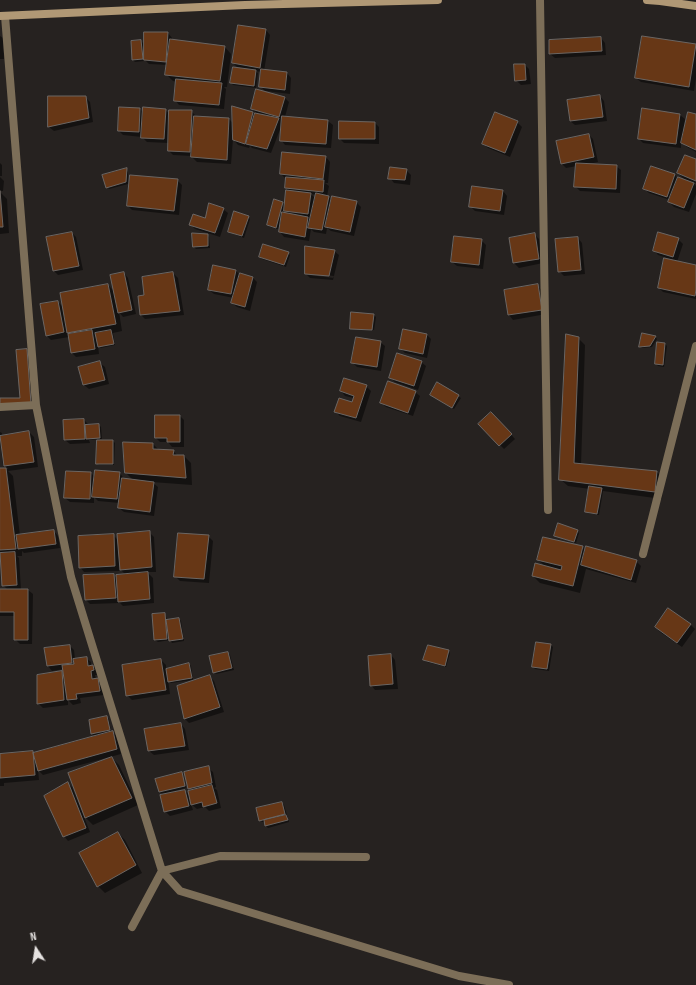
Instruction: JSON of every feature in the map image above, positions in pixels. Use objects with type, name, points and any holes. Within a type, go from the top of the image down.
[{"type":"main road","points":[[2,16],[246,5],[438,0]]},
{"type":"main road","points":[[647,0],[660,0],[696,6]]},
{"type":"street","points":[[540,0],[548,510]]},
{"type":"street","points":[[2,16],[36,405],[71,577],[162,871],[180,891],[459,976],[509,985]]},
{"type":"street","points":[[643,554],[696,346]]},
{"type":"street","points":[[0,407],[36,405]]},
{"type":"street","points":[[132,927],[162,871],[220,856],[366,857]]},
{"type":"building","points":[[238,25],[266,29],[260,68],[232,63]]},
{"type":"building","points":[[144,32],[168,32],[166,62],[144,60]]},
{"type":"building","points":[[642,36],[696,44],[689,87],[635,78]]},
{"type":"building","points":[[601,37],[602,51],[549,54],[549,40]]},
{"type":"building","points":[[170,39],[225,46],[220,81],[165,75]]},
{"type":"building","points":[[141,40],[143,59],[132,60],[131,41]]},
{"type":"building","points":[[514,64],[525,64],[526,80],[515,81]]},
{"type":"building","points":[[233,67],[256,70],[254,86],[230,83]]},
{"type":"building","points":[[261,69],[287,72],[285,90],[259,87]]},
{"type":"building","points":[[176,79],[222,83],[219,105],[174,101]]},
{"type":"building","points":[[256,89],[285,97],[279,117],[251,109]]},
{"type":"building","points":[[600,95],[603,117],[570,121],[567,100]]},
{"type":"building","points":[[48,96],[86,96],[89,118],[48,127]]},
{"type":"building","points":[[232,106],[253,112],[245,144],[233,140]]},
{"type":"building","points":[[119,107],[140,108],[139,132],[118,131]]},
{"type":"building","points":[[143,107],[166,109],[164,139],[141,138]]},
{"type":"building","points":[[642,108],[680,114],[676,144],[638,139]]},
{"type":"building","points":[[169,110],[192,110],[190,152],[168,151]]},
{"type":"building","points":[[495,112],[518,121],[505,153],[482,144]]},
{"type":"building","points":[[688,112],[696,114],[696,150],[681,143]]},
{"type":"building","points":[[255,113],[279,118],[267,149],[246,144]]},
{"type":"building","points":[[194,116],[229,118],[227,160],[191,157]]},
{"type":"building","points":[[282,116],[328,120],[326,144],[280,141]]},
{"type":"building","points":[[339,121],[375,122],[375,139],[339,139]]},
{"type":"building","points":[[589,134],[594,157],[561,164],[556,141]]},
{"type":"building","points":[[282,152],[326,156],[323,179],[280,174]]},
{"type":"building","points":[[685,155],[696,159],[696,181],[677,173]]},
{"type":"building","points":[[576,163],[617,165],[616,189],[574,187]]},
{"type":"building","points":[[651,166],[675,174],[667,197],[643,189]]},
{"type":"building","points":[[390,167],[407,169],[405,180],[388,179]]},
{"type":"building","points":[[127,168],[126,182],[106,188],[102,175]]},
{"type":"building","points":[[130,175],[178,179],[174,211],[127,206]]},
{"type":"building","points":[[286,177],[324,180],[323,192],[285,188]]},
{"type":"building","points":[[678,177],[694,183],[684,208],[668,202]]},
{"type":"building","points":[[472,186],[503,190],[500,211],[469,207]]},
{"type":"building","points":[[286,190],[311,193],[308,214],[284,211]]},
{"type":"building","points":[[0,191],[3,227],[0,227]]},
{"type":"building","points":[[316,193],[329,196],[322,230],[308,228]]},
{"type":"building","points":[[332,196],[357,201],[350,232],[325,227]]},
{"type":"building","points":[[274,199],[283,202],[276,228],[267,225]]},
{"type":"building","points":[[209,203],[224,208],[215,233],[189,225],[193,214],[205,218]]},
{"type":"building","points":[[234,211],[249,216],[242,236],[228,232]]},
{"type":"building","points":[[282,212],[308,217],[305,237],[279,232]]},
{"type":"building","points":[[72,232],[79,266],[53,271],[46,237]]},
{"type":"building","points":[[658,232],[679,238],[673,257],[653,251]]},
{"type":"building","points":[[192,233],[208,234],[208,246],[193,247]]},
{"type":"building","points":[[535,233],[539,259],[513,263],[509,238]]},
{"type":"building","points":[[454,236],[482,239],[479,265],[451,262]]},
{"type":"building","points":[[578,237],[581,270],[558,272],[555,239]]},
{"type":"building","points":[[263,244],[289,252],[284,265],[259,257]]},
{"type":"building","points":[[305,246],[335,250],[329,276],[305,274]]},
{"type":"building","points":[[664,258],[696,265],[695,296],[658,288]]},
{"type":"building","points":[[213,265],[236,270],[231,294],[208,290]]},
{"type":"building","points":[[124,272],[132,310],[118,313],[110,275]]},
{"type":"building","points":[[173,272],[180,311],[140,315],[138,296],[144,295],[142,277]]},
{"type":"building","points":[[240,273],[253,277],[245,307],[231,303]]},
{"type":"building","points":[[108,284],[116,324],[67,333],[60,293]]},
{"type":"building","points":[[538,284],[542,310],[508,315],[504,290]]},
{"type":"building","points":[[58,301],[64,332],[46,336],[40,304]]},
{"type":"building","points":[[351,312],[374,314],[372,330],[350,329]]},
{"type":"building","points":[[403,329],[427,334],[423,354],[399,349]]},
{"type":"building","points":[[92,330],[95,349],[71,353],[68,334]]},
{"type":"building","points":[[111,330],[114,344],[98,347],[95,333]]},
{"type":"building","points":[[642,333],[656,336],[650,346],[639,347]]},
{"type":"building","points":[[566,334],[579,337],[574,463],[657,471],[655,492],[559,480]]},
{"type":"building","points":[[356,337],[381,341],[377,367],[351,363]]},
{"type":"building","points":[[657,342],[665,343],[663,365],[655,364]]},
{"type":"building","points":[[27,349],[31,404],[0,405],[0,398],[20,398],[16,350]]},
{"type":"building","points":[[397,353],[422,361],[414,386],[389,378]]},
{"type":"building","points":[[100,361],[105,380],[83,385],[78,367]]},
{"type":"building","points":[[344,378],[367,385],[356,418],[334,412],[339,398],[352,402],[354,396],[340,391]]},
{"type":"building","points":[[388,381],[416,391],[408,413],[380,403]]},
{"type":"building","points":[[437,382],[459,395],[452,408],[430,395]]},
{"type":"building","points":[[491,412],[512,434],[499,446],[478,424]]},
{"type":"building","points":[[155,415],[180,415],[180,442],[167,442],[167,438],[155,438]]},
{"type":"building","points":[[84,419],[85,439],[64,440],[63,420]]},
{"type":"building","points":[[99,424],[100,438],[86,439],[85,425]]},
{"type":"building","points":[[29,431],[34,462],[4,466],[0,436]]},
{"type":"building","points":[[97,440],[113,440],[113,464],[96,464]]},
{"type":"building","points":[[123,442],[153,443],[153,449],[174,450],[173,455],[184,455],[186,478],[125,473]]},
{"type":"building","points":[[0,468],[6,468],[16,549],[0,550]]},
{"type":"building","points":[[95,470],[120,472],[117,499],[92,497]]},
{"type":"building","points":[[66,471],[91,472],[90,499],[64,498]]},
{"type":"building","points":[[122,478],[154,482],[150,512],[118,508]]},
{"type":"building","points":[[589,486],[602,488],[597,514],[585,512]]},
{"type":"building","points":[[558,523],[578,530],[574,542],[554,536]]},
{"type":"building","points":[[54,530],[56,544],[18,549],[16,535]]},
{"type":"building","points":[[150,531],[152,567],[120,570],[117,534]]},
{"type":"building","points":[[178,533],[209,535],[204,579],[174,577]]},
{"type":"building","points":[[114,534],[115,566],[79,568],[78,536]]},
{"type":"building","points":[[543,537],[583,546],[573,586],[532,576],[535,563],[561,570],[562,566],[537,560]]},
{"type":"building","points":[[586,546],[637,560],[631,580],[581,565]]},
{"type":"building","points":[[15,552],[17,585],[2,586],[0,553]]},
{"type":"building","points":[[148,572],[150,599],[118,602],[116,575]]},
{"type":"building","points":[[114,574],[116,598],[85,600],[83,575]]},
{"type":"building","points":[[0,589],[28,589],[28,640],[14,640],[14,612],[0,612]]},
{"type":"building","points":[[668,608],[691,624],[677,643],[655,627]]},
{"type":"building","points":[[165,613],[167,639],[154,640],[152,614]]},
{"type":"building","points":[[179,618],[183,639],[169,641],[166,620]]},
{"type":"building","points":[[536,642],[551,644],[547,669],[532,667]]},
{"type":"building","points":[[70,645],[72,663],[47,666],[44,648]]},
{"type":"building","points":[[428,645],[449,650],[445,666],[423,660]]},
{"type":"building","points":[[228,652],[232,668],[213,673],[209,656]]},
{"type":"building","points":[[391,654],[393,684],[370,686],[368,656]]},
{"type":"building","points":[[87,657],[88,666],[93,665],[94,670],[91,671],[92,679],[98,678],[100,691],[76,694],[77,699],[67,700],[62,665],[74,664],[73,659]]},
{"type":"building","points":[[161,659],[166,690],[126,696],[122,665]]},
{"type":"building","points":[[189,663],[192,678],[168,682],[166,669]]},
{"type":"building","points":[[62,671],[64,700],[37,704],[37,675]]},
{"type":"building","points":[[210,675],[220,707],[184,719],[177,686]]},
{"type":"building","points":[[107,716],[110,730],[91,734],[89,720]]},
{"type":"building","points":[[181,723],[185,746],[148,751],[144,729]]},
{"type":"building","points":[[113,731],[117,749],[38,771],[33,753]]},
{"type":"building","points":[[33,751],[35,775],[0,778],[0,754]]},
{"type":"building","points":[[112,757],[132,798],[85,818],[68,773]]},
{"type":"building","points":[[209,766],[212,783],[188,789],[184,772]]},
{"type":"building","points":[[182,772],[185,786],[159,792],[155,779]]},
{"type":"building","points":[[68,782],[86,828],[63,837],[44,796]]},
{"type":"building","points":[[212,785],[217,803],[203,807],[202,802],[191,805],[188,791]]},
{"type":"building","points":[[185,790],[189,806],[164,812],[160,795]]},
{"type":"building","points":[[282,802],[285,814],[259,821],[256,808]]},
{"type":"building","points":[[286,815],[288,820],[265,826],[264,820]]},
{"type":"building","points":[[118,832],[136,865],[97,887],[79,853]]}]
